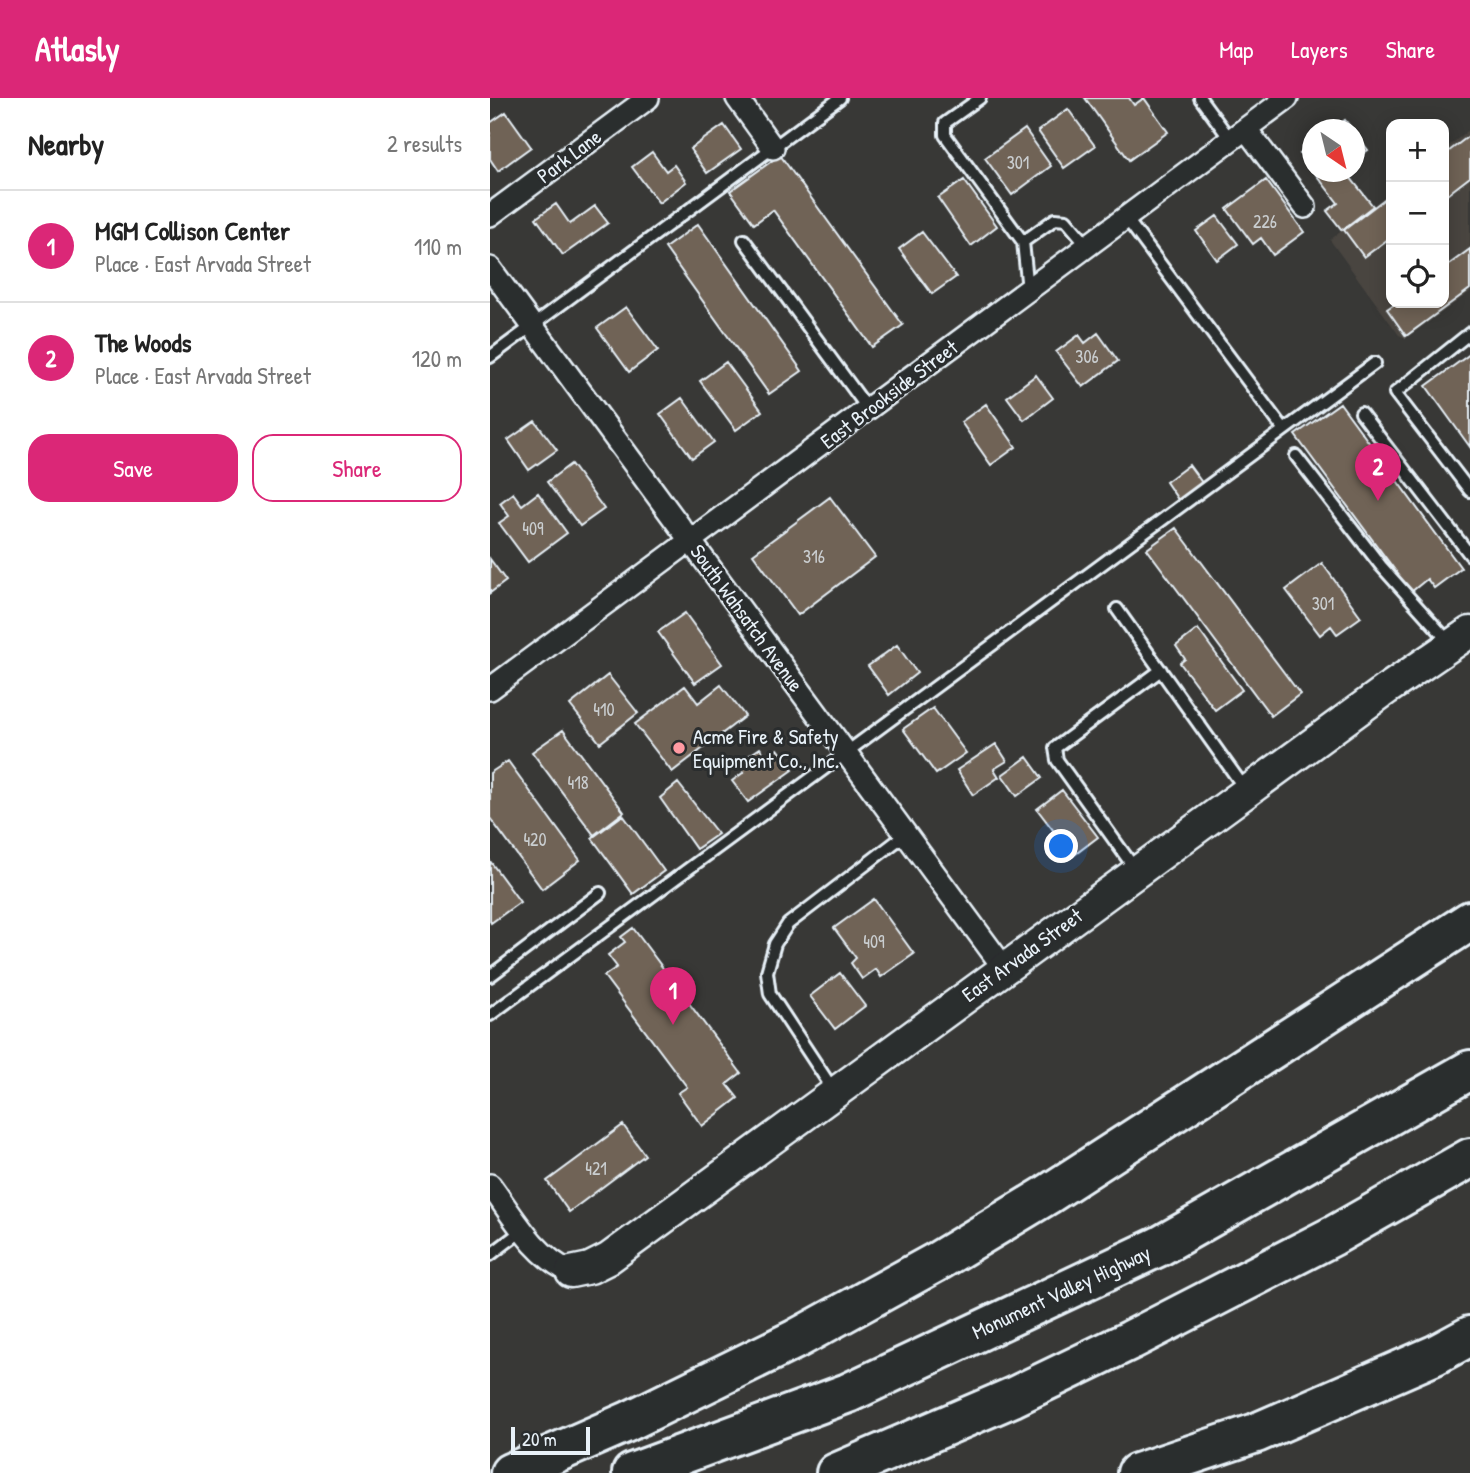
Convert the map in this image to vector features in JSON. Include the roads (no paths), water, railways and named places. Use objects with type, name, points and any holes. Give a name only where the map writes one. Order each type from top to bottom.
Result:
[{"type":"highway","points":[[510,1473],[627,1422],[796,1339],[938,1261],[1047,1195],[1466,924]]},
{"type":"highway","name":"Monument Valley Highway","points":[[632,1473],[848,1393],[1160,1246],[1470,1070]]},
{"type":"highway","points":[[836,1473],[1013,1397],[1131,1340],[1333,1236],[1470,1158]]},
{"type":"highway","points":[[1137,1473],[1256,1433],[1435,1355],[1470,1336]]},
{"type":"street","name":"Park Lane","points":[[490,215],[648,98]]},
{"type":"street","points":[[737,98],[773,148]]},
{"type":"street","name":"East Brookside Street","points":[[490,689],[1287,98]]},
{"type":"street","points":[[1238,134],[1305,207]]},
{"type":"street","name":"South Wahsatch Avenue","points":[[490,268],[1004,968]]},
{"type":"street","name":"East Arvada Street","points":[[572,1272],[590,1268],[608,1259],[1137,871],[1461,638]]},
{"type":"street","points":[[490,1185],[537,1248],[554,1264],[572,1272]]},
{"type":"lane","points":[[490,357],[840,98]]},
{"type":"lane","points":[[980,98],[945,123],[945,135],[1023,242],[1028,290]]},
{"type":"lane","points":[[1200,98],[1238,134]]},
{"type":"lane","points":[[1126,218],[1284,430]]},
{"type":"lane","points":[[1023,242],[1055,219],[1066,220],[1088,246]]},
{"type":"lane","points":[[744,240],[868,409]]},
{"type":"lane","points":[[1470,333],[1395,393],[1470,491]]},
{"type":"lane","points":[[490,1015],[1375,363]]},
{"type":"lane","points":[[1361,413],[1470,555]]},
{"type":"lane","points":[[1296,456],[1381,566],[1461,638]]},
{"type":"lane","points":[[1117,609],[1247,791]]},
{"type":"lane","points":[[1137,871],[1057,760],[1055,748],[1161,670]]},
{"type":"lane","points":[[834,1092],[770,994],[767,972],[775,944],[788,924],[906,834]]},
{"type":"lane","points":[[490,975],[600,893]]},
{"type":"lane","points":[[490,1255],[523,1230]]},
{"type":"place","name":"The Woods","points":[[1378,501]]},
{"type":"place","name":"Acme Fire & Safety Equipment Co., Inc.","points":[[679,748]]},
{"type":"place","name":"MGM Collison Center","points":[[673,1025]]}]
